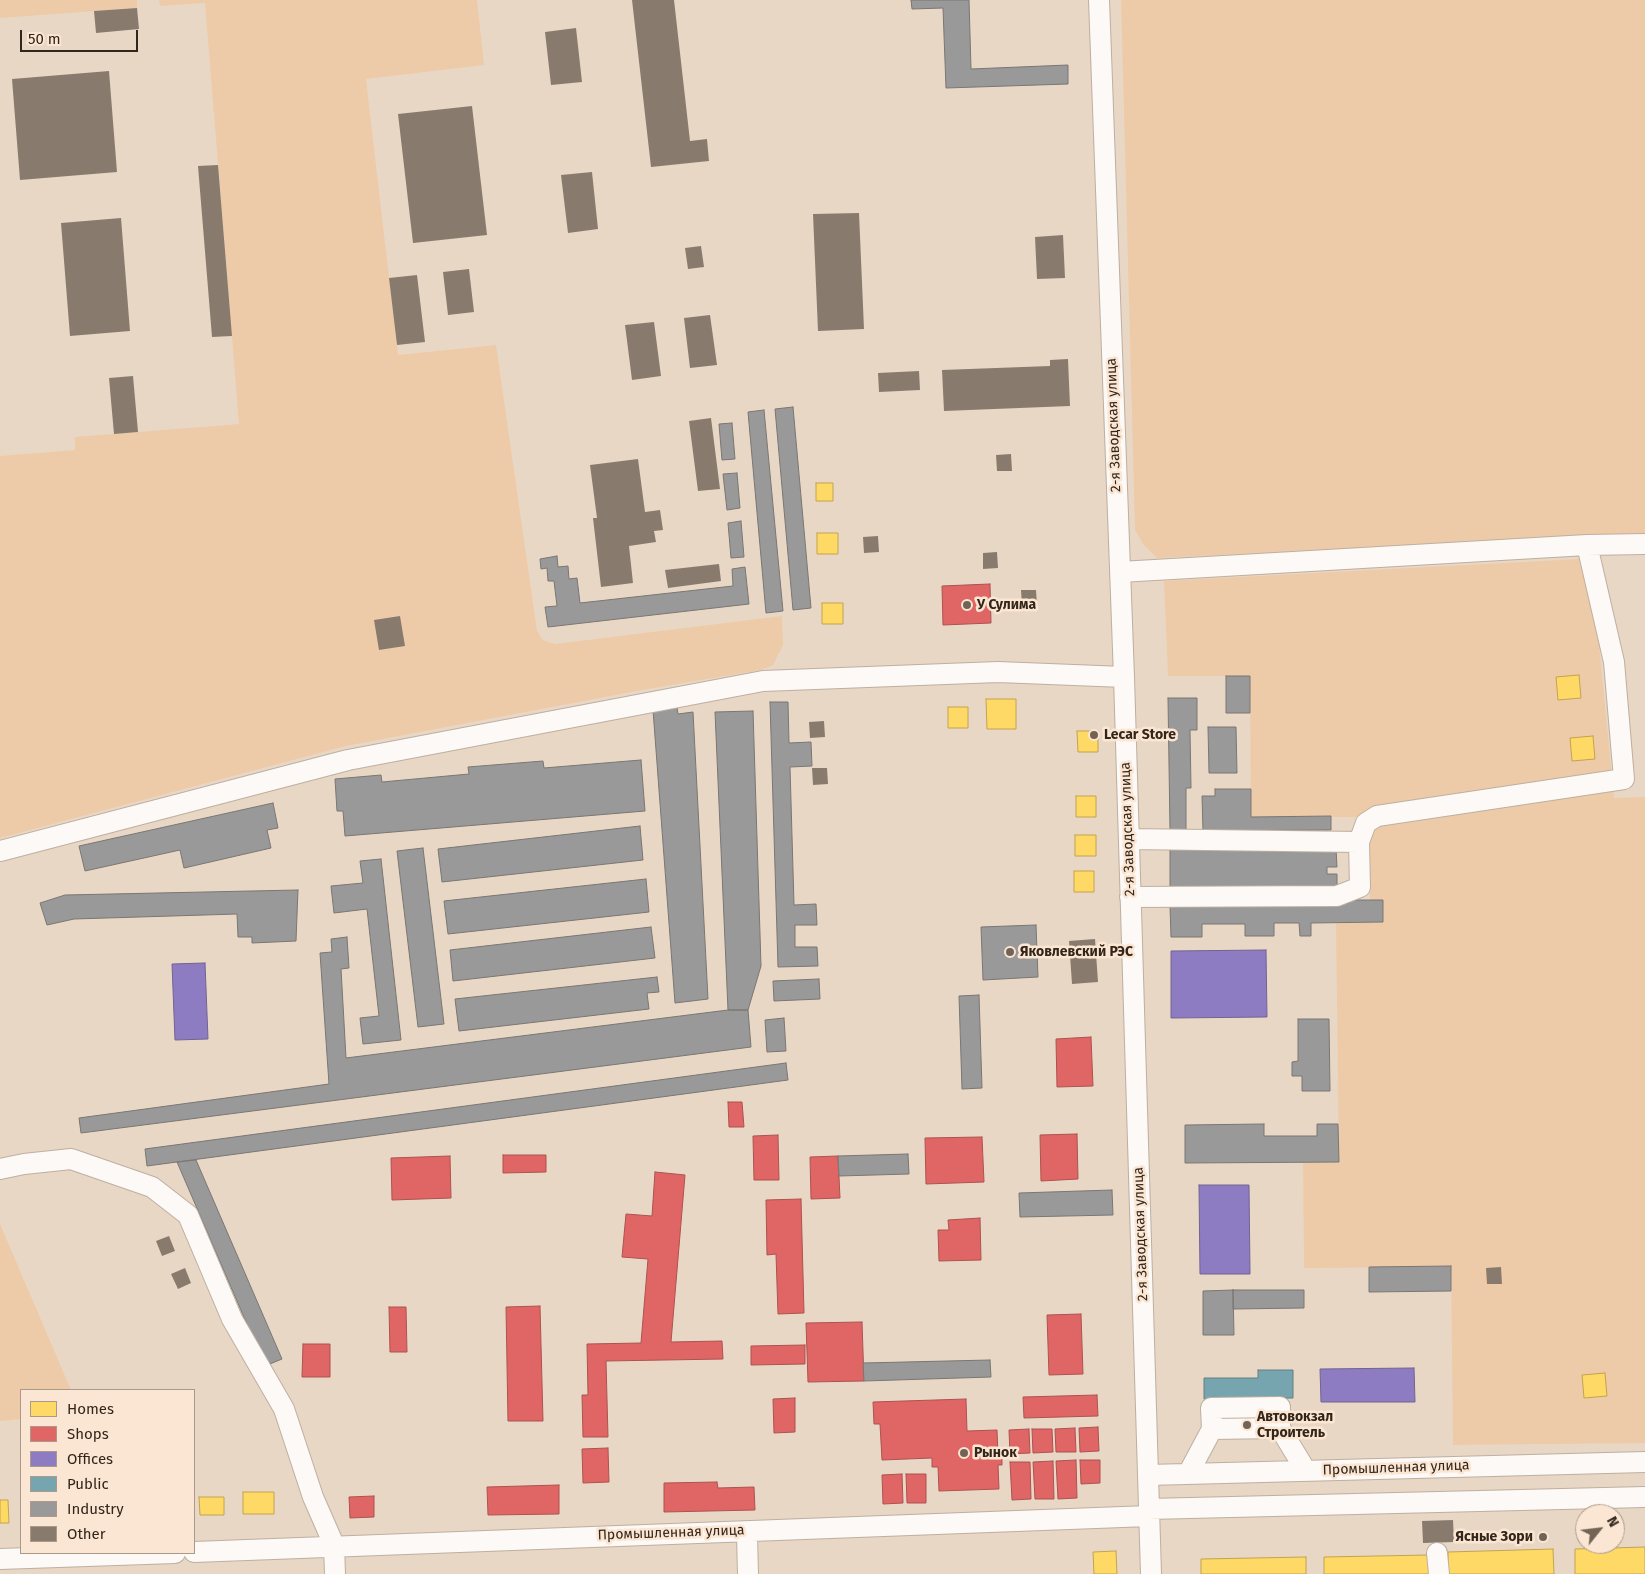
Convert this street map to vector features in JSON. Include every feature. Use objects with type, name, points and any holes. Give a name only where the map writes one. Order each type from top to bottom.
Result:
[{"type":"street","name":"2-я Заводская улица","points":[[1099,0],[1124,677],[1151,1574]]},
{"type":"street","points":[[1120,572],[1587,545],[1645,544]]},
{"type":"street","points":[[1130,897],[1337,896],[1360,887],[1359,842],[1366,823],[1377,816],[1624,779],[1614,662],[1587,545]]},
{"type":"street","points":[[0,851],[348,760],[763,681],[998,672],[1124,677]]},
{"type":"street","points":[[1129,840],[1359,842]]},
{"type":"street","points":[[0,1169],[24,1164],[71,1159],[152,1187],[188,1215],[232,1319],[284,1409],[313,1497],[334,1545],[335,1574]]},
{"type":"street","points":[[1188,1474],[1212,1429],[1211,1408],[1280,1407],[1280,1428],[1306,1471]]},
{"type":"street","name":"Промышленная улица","points":[[1148,1475],[1645,1462]]},
{"type":"street","name":"Промышленная улица","points":[[195,1552],[1149,1512],[1645,1497]]},
{"type":"street","points":[[747,1534],[748,1574]]},
{"type":"street","points":[[1437,1553],[1439,1574]]},
{"type":"street","points":[[0,1558],[94,1565],[168,1554]]},
{"type":"shaded area","points":[[0,0],[137,0],[137,8],[0,18]]},
{"type":"shaded area","points":[[159,0],[477,0],[484,65],[366,79],[398,355],[496,345],[537,631],[543,640],[555,644],[782,616],[783,645],[773,665],[761,670],[642,690],[346,746],[0,838],[0,456],[75,450],[75,437],[239,424],[205,3],[160,6]]},
{"type":"shaded area","points":[[1121,0],[1645,0],[1645,535],[1157,558],[1143,544],[1135,530]]},
{"type":"shaded area","points":[[1579,559],[1599,643],[1614,798],[1645,797],[1645,1443],[1453,1445],[1451,1267],[1304,1268],[1303,1162],[1339,1162],[1336,923],[1383,922],[1382,900],[1370,900],[1368,817],[1251,817],[1250,676],[1168,676],[1164,581]]},
{"type":"shaded area","points":[[0,1224],[71,1389],[20,1389],[20,1419],[0,1421]]},
{"type":"building: Homes","points":[[816,483],[833,483],[833,501],[816,501]]},
{"type":"building: Homes","points":[[817,533],[838,533],[838,554],[817,554]]},
{"type":"building: Homes","points":[[822,603],[843,603],[843,624],[822,624]]},
{"type":"building: Homes","points":[[1579,675],[1581,698],[1558,700],[1556,677]]},
{"type":"building: Homes","points":[[986,699],[1016,699],[1016,729],[987,729]]},
{"type":"building: Homes","points":[[948,707],[968,707],[968,728],[948,728]]},
{"type":"building: Homes","points":[[1077,731],[1098,731],[1098,752],[1078,752]]},
{"type":"building: Homes","points":[[1593,736],[1595,759],[1572,761],[1570,738]]},
{"type":"building: Homes","points":[[1076,796],[1096,796],[1096,817],[1076,817]]},
{"type":"building: Homes","points":[[1075,835],[1096,835],[1096,856],[1075,856]]},
{"type":"building: Homes","points":[[1074,871],[1094,871],[1094,892],[1074,892]]},
{"type":"building: Homes","points":[[1605,1373],[1607,1396],[1584,1398],[1582,1375]]},
{"type":"building: Homes","points":[[243,1492],[274,1492],[274,1514],[243,1514]]},
{"type":"building: Homes","points":[[199,1497],[224,1497],[224,1515],[200,1515]]},
{"type":"building: Homes","points":[[0,1500],[8,1500],[9,1523],[0,1523]]},
{"type":"building: Homes","points":[[1645,1547],[1645,1574],[1575,1574],[1575,1554],[1625,1554],[1625,1548]]},
{"type":"building: Homes","points":[[1553,1549],[1554,1574],[1448,1574],[1448,1552]]},
{"type":"building: Homes","points":[[1116,1551],[1117,1574],[1094,1574],[1093,1552]]},
{"type":"building: Homes","points":[[1429,1555],[1429,1574],[1324,1574],[1324,1557]]},
{"type":"building: Homes","points":[[1306,1557],[1306,1574],[1201,1574],[1201,1559]]},
{"type":"building: Shops","name":"У Сулима","points":[[990,584],[991,623],[943,625],[942,586]]},
{"type":"building: Shops","points":[[1091,1037],[1093,1086],[1057,1087],[1056,1039]]},
{"type":"building: Shops","points":[[728,1102],[742,1102],[744,1127],[729,1127]]},
{"type":"building: Shops","points":[[1077,1134],[1078,1179],[1041,1181],[1040,1135]]},
{"type":"building: Shops","points":[[778,1135],[779,1180],[754,1180],[753,1136]]},
{"type":"building: Shops","points":[[982,1137],[984,1182],[926,1184],[925,1138]]},
{"type":"building: Shops","points":[[503,1155],[546,1155],[546,1172],[503,1173]]},
{"type":"building: Shops","points":[[450,1156],[451,1198],[392,1200],[391,1158]]},
{"type":"building: Shops","points":[[838,1156],[840,1198],[811,1199],[810,1157]]},
{"type":"building: Shops","points":[[655,1172],[685,1175],[671,1342],[722,1341],[723,1359],[606,1361],[608,1437],[583,1437],[582,1395],[588,1395],[587,1344],[641,1343],[648,1259],[622,1257],[626,1214],[652,1216]]},
{"type":"building: Shops","points":[[801,1199],[804,1313],[778,1314],[776,1254],[767,1255],[766,1200]]},
{"type":"building: Shops","points":[[980,1218],[981,1260],[939,1261],[938,1230],[949,1230],[948,1220]]},
{"type":"building: Shops","points":[[540,1306],[543,1421],[508,1421],[506,1307]]},
{"type":"building: Shops","points":[[389,1307],[406,1307],[407,1352],[390,1352]]},
{"type":"building: Shops","points":[[1081,1314],[1083,1374],[1049,1375],[1047,1315]]},
{"type":"building: Shops","points":[[862,1322],[864,1381],[808,1382],[806,1323]]},
{"type":"building: Shops","points":[[303,1344],[330,1344],[330,1377],[302,1377]]},
{"type":"building: Shops","points":[[805,1345],[805,1364],[751,1365],[751,1346]]},
{"type":"building: Shops","points":[[1097,1395],[1098,1416],[1024,1418],[1023,1397]]},
{"type":"building: Shops","points":[[795,1398],[795,1432],[774,1433],[773,1399]]},
{"type":"building: Shops","points":[[966,1399],[967,1431],[997,1430],[998,1456],[1002,1456],[1002,1465],[998,1465],[999,1489],[939,1491],[938,1467],[932,1467],[932,1458],[882,1460],[880,1424],[874,1424],[873,1402]]},
{"type":"building: Shops","points":[[1098,1427],[1099,1451],[1080,1452],[1079,1428]]},
{"type":"building: Shops","points":[[1075,1428],[1076,1452],[1056,1452],[1055,1429]]},
{"type":"building: Shops","points":[[1029,1429],[1030,1453],[1010,1454],[1009,1430]]},
{"type":"building: Shops","points":[[1032,1429],[1052,1429],[1053,1452],[1033,1453]]},
{"type":"building: Shops","points":[[608,1448],[609,1482],[583,1483],[582,1449]]},
{"type":"building: Shops","points":[[1076,1460],[1077,1498],[1058,1499],[1056,1461]]},
{"type":"building: Shops","points":[[1080,1460],[1100,1460],[1100,1483],[1081,1484]]},
{"type":"building: Shops","points":[[1053,1461],[1054,1499],[1035,1499],[1033,1462]]},
{"type":"building: Shops","points":[[1010,1462],[1030,1462],[1031,1499],[1012,1500]]},
{"type":"building: Shops","points":[[902,1474],[903,1503],[883,1504],[882,1475]]},
{"type":"building: Shops","points":[[906,1474],[926,1474],[926,1503],[907,1503]]},
{"type":"building: Shops","points":[[717,1482],[718,1488],[754,1487],[755,1510],[664,1512],[664,1483]]},
{"type":"building: Shops","points":[[559,1485],[559,1514],[488,1515],[487,1487]]},
{"type":"building: Shops","points":[[374,1496],[374,1517],[350,1518],[349,1497]]},
{"type":"building: Offices","points":[[1266,950],[1267,1017],[1171,1018],[1171,951]]},
{"type":"building: Offices","points":[[205,963],[208,1039],[175,1040],[172,964]]},
{"type":"building: Offices","points":[[1199,1185],[1249,1185],[1250,1274],[1200,1274]]},
{"type":"building: Offices","points":[[1414,1368],[1415,1402],[1321,1402],[1320,1369]]},
{"type":"building: Public","points":[[1258,1370],[1293,1370],[1293,1398],[1204,1399],[1204,1378],[1258,1378]]},
{"type":"building: Industry","points":[[911,0],[969,0],[971,69],[1068,65],[1068,84],[946,88],[943,8],[912,9]]},
{"type":"building: Industry","points":[[793,407],[811,608],[793,610],[775,409]]},
{"type":"building: Industry","points":[[764,410],[783,611],[766,613],[748,412]]},
{"type":"building: Industry","points":[[732,423],[735,459],[722,460],[719,424]]},
{"type":"building: Industry","points":[[737,473],[740,508],[727,510],[723,474]]},
{"type":"building: Industry","points":[[741,521],[744,557],[731,558],[728,523]]},
{"type":"building: Industry","points":[[557,556],[558,567],[568,566],[569,579],[577,578],[580,603],[733,586],[732,569],[745,567],[749,604],[548,627],[545,607],[557,606],[554,581],[548,581],[547,568],[541,569],[540,559]]},
{"type":"building: Industry","points":[[1226,676],[1250,676],[1250,713],[1226,713]]},
{"type":"building: Industry","points":[[1168,698],[1197,698],[1197,730],[1190,730],[1191,788],[1186,788],[1186,830],[1170,830]]},
{"type":"building: Industry","points":[[770,702],[788,702],[789,743],[811,742],[812,766],[790,767],[794,905],[816,904],[817,925],[795,925],[795,947],[817,947],[818,966],[778,967]]},
{"type":"building: Industry","points":[[677,707],[678,714],[693,712],[708,999],[675,1003],[653,710]]},
{"type":"building: Industry","points":[[753,711],[761,966],[748,1010],[728,1010],[715,712]]},
{"type":"building: Industry","points":[[1208,727],[1236,727],[1237,773],[1209,773]]},
{"type":"building: Industry","points":[[641,760],[645,811],[345,836],[343,811],[337,811],[335,779],[381,775],[382,782],[469,774],[468,767],[543,761],[544,768]]},
{"type":"building: Industry","points":[[1215,789],[1251,789],[1251,817],[1331,816],[1331,830],[1203,831],[1202,796],[1215,796]]},
{"type":"building: Industry","points":[[273,803],[278,828],[267,830],[271,848],[184,868],[180,850],[85,871],[79,846]]},
{"type":"building: Industry","points":[[640,826],[643,860],[442,882],[438,849]]},
{"type":"building: Industry","points":[[423,848],[444,1024],[418,1027],[397,851]]},
{"type":"building: Industry","points":[[1336,848],[1337,867],[1327,867],[1327,874],[1337,874],[1337,886],[1170,888],[1170,849]]},
{"type":"building: Industry","points":[[381,859],[401,1040],[363,1044],[360,1018],[379,1016],[367,909],[334,913],[331,886],[363,883],[360,861]]},
{"type":"building: Industry","points":[[646,879],[649,912],[448,934],[444,901]]},
{"type":"building: Industry","points":[[298,890],[296,941],[252,943],[252,937],[238,937],[237,914],[74,919],[47,925],[40,903],[65,895]]},
{"type":"building: Industry","points":[[1349,900],[1383,900],[1383,922],[1311,923],[1311,936],[1300,936],[1299,923],[1274,923],[1274,936],[1245,936],[1245,924],[1202,924],[1202,937],[1171,937],[1170,906],[1349,903]]},
{"type":"building: Industry","name":"Яковлевский РЭС","points":[[1036,925],[1038,977],[983,980],[981,927]]},
{"type":"building: Industry","points":[[651,927],[655,958],[453,981],[450,950]]},
{"type":"building: Industry","points":[[347,937],[349,968],[341,969],[346,1058],[728,1010],[748,1010],[751,1047],[81,1133],[79,1118],[329,1084],[320,953],[332,952],[331,939]]},
{"type":"building: Industry","points":[[657,977],[659,992],[647,993],[649,1009],[459,1031],[455,999]]},
{"type":"building: Industry","points":[[819,979],[820,999],[774,1001],[773,981]]},
{"type":"building: Industry","points":[[979,995],[982,1088],[962,1089],[959,996]]},
{"type":"building: Industry","points":[[784,1018],[786,1051],[767,1052],[765,1020]]},
{"type":"building: Industry","points":[[1298,1019],[1329,1019],[1330,1091],[1302,1091],[1302,1076],[1292,1076],[1292,1062],[1298,1061]]},
{"type":"building: Industry","points":[[786,1063],[788,1080],[147,1166],[145,1149]]},
{"type":"building: Industry","points":[[1264,1124],[1264,1136],[1317,1136],[1317,1124],[1338,1124],[1339,1162],[1185,1163],[1185,1125]]},
{"type":"building: Industry","points":[[908,1154],[909,1174],[839,1176],[838,1156]]},
{"type":"building: Industry","points":[[196,1160],[282,1359],[265,1366],[177,1162]]},
{"type":"building: Industry","points":[[1112,1190],[1113,1215],[1020,1217],[1019,1193]]},
{"type":"building: Industry","points":[[1451,1266],[1451,1291],[1369,1292],[1369,1267]]},
{"type":"building: Industry","points":[[1233,1290],[1234,1335],[1203,1335],[1203,1291]]},
{"type":"building: Industry","points":[[1233,1290],[1304,1290],[1304,1308],[1233,1309]]},
{"type":"building: Industry","points":[[990,1360],[991,1377],[864,1381],[863,1363]]},
{"type":"building: Other","points":[[632,0],[674,0],[690,141],[707,139],[709,161],[651,167]]},
{"type":"building: Other","points":[[137,8],[139,29],[96,33],[94,11]]},
{"type":"building: Other","points":[[576,28],[582,82],[551,85],[545,32]]},
{"type":"building: Other","points":[[109,71],[117,172],[20,180],[12,79]]},
{"type":"building: Other","points":[[472,106],[487,235],[413,243],[398,114]]},
{"type":"building: Other","points":[[218,165],[232,336],[212,337],[198,166]]},
{"type":"building: Other","points":[[592,172],[598,229],[568,233],[561,175]]},
{"type":"building: Other","points":[[859,213],[864,329],[818,331],[813,214]]},
{"type":"building: Other","points":[[121,218],[130,331],[70,336],[61,223]]},
{"type":"building: Other","points":[[1063,235],[1065,278],[1037,279],[1035,237]]},
{"type":"building: Other","points":[[701,246],[704,267],[688,269],[685,248]]},
{"type":"building: Other","points":[[469,269],[474,312],[448,315],[443,272]]},
{"type":"building: Other","points":[[417,275],[425,342],[397,345],[389,278]]},
{"type":"building: Other","points":[[710,315],[717,365],[690,368],[684,318]]},
{"type":"building: Other","points":[[654,322],[661,376],[632,380],[625,325]]},
{"type":"building: Other","points":[[1068,359],[1070,406],[944,411],[942,370],[1050,366],[1050,360]]},
{"type":"building: Other","points":[[919,371],[920,390],[879,392],[878,373]]},
{"type":"building: Other","points":[[133,376],[138,432],[114,434],[109,378]]},
{"type":"building: Other","points":[[711,418],[720,489],[698,491],[689,421]]},
{"type":"building: Other","points":[[1011,454],[1012,471],[997,471],[996,455]]},
{"type":"building: Other","points":[[638,459],[645,512],[660,510],[663,530],[654,531],[656,542],[629,546],[633,583],[601,587],[593,518],[597,518],[590,465]]},
{"type":"building: Other","points":[[878,536],[879,552],[864,553],[863,537]]},
{"type":"building: Other","points":[[997,552],[998,568],[983,569],[983,553]]},
{"type":"building: Other","points":[[719,564],[721,581],[668,588],[665,570]]},
{"type":"building: Other","points":[[1021,590],[1036,590],[1037,606],[1022,606]]},
{"type":"building: Other","points":[[400,616],[405,646],[379,650],[374,620]]},
{"type":"building: Other","points":[[824,721],[825,737],[810,738],[809,722]]},
{"type":"building: Other","points":[[812,768],[827,768],[828,784],[813,785]]},
{"type":"building: Other","points":[[1095,939],[1098,982],[1072,984],[1069,941]]},
{"type":"building: Other","points":[[169,1236],[175,1251],[162,1256],[156,1241]]},
{"type":"building: Other","points":[[1501,1267],[1502,1284],[1487,1284],[1486,1268]]},
{"type":"building: Other","points":[[185,1268],[191,1283],[178,1289],[171,1274]]},
{"type":"building: Other","points":[[1453,1520],[1454,1542],[1423,1543],[1422,1521]]},
{"type":"place","name":"У Сулима","points":[[967,605]]},
{"type":"place","name":"Lecar Store","points":[[1094,735]]},
{"type":"place","name":"Яковлевский РЭС","points":[[1010,952]]},
{"type":"place","name":"Автовокзал Строитель","points":[[1247,1425]]},
{"type":"place","name":"Рынок","points":[[964,1453]]},
{"type":"place","name":"Ясные Зори","points":[[1543,1537]]}]
